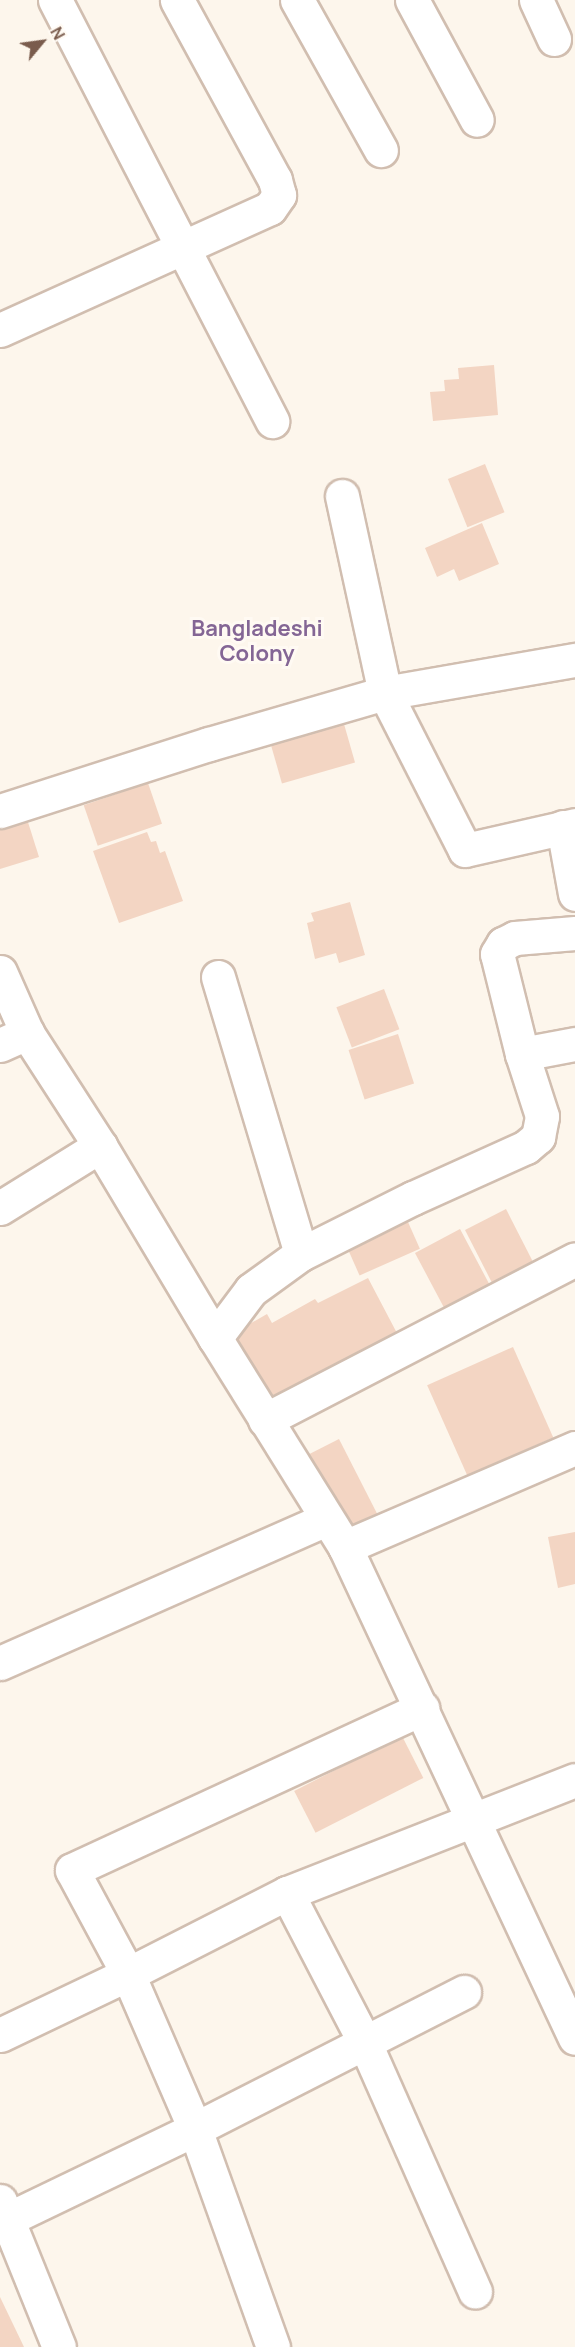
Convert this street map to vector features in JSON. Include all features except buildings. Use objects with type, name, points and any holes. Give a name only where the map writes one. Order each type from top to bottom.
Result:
[{"type":"street","points":[[55,0],[272,421]]},
{"type":"street","points":[[0,330],[270,208],[279,195],[275,180],[177,0]]},
{"type":"street","points":[[297,0],[381,150]]},
{"type":"street","points":[[412,0],[477,120]]},
{"type":"street","points":[[536,0],[554,39]]},
{"type":"street","points":[[342,496],[385,693],[465,850],[569,826],[575,894]]},
{"type":"street","points":[[0,811],[209,744],[385,693],[575,660]]},
{"type":"street","points":[[214,1338],[251,1290],[301,1254],[413,1198],[526,1147],[538,1137],[542,1116],[522,1054],[497,954],[503,944],[514,938],[575,933]]},
{"type":"street","points":[[0,972],[14,1039],[100,1146],[214,1338],[345,1547],[575,2038]]},
{"type":"street","points":[[218,977],[301,1254]]},
{"type":"street","points":[[522,1054],[575,1044]]},
{"type":"street","points":[[0,1208],[100,1146]]},
{"type":"street","points":[[265,1420],[575,1259]]},
{"type":"street","points":[[345,1547],[575,1448]]},
{"type":"street","points":[[0,1663],[327,1518]]},
{"type":"street","points":[[273,2347],[195,2129],[128,1974],[72,1870],[422,1708]]},
{"type":"street","points":[[0,2035],[128,1974],[287,1893],[575,1780]]},
{"type":"street","points":[[287,1893],[364,2041],[474,2291]]},
{"type":"street","points":[[59,2347],[4,2210],[195,2129],[464,1992]]},
{"type":"district","name":"Bangladeshi Colony","points":[[257,640]]}]
